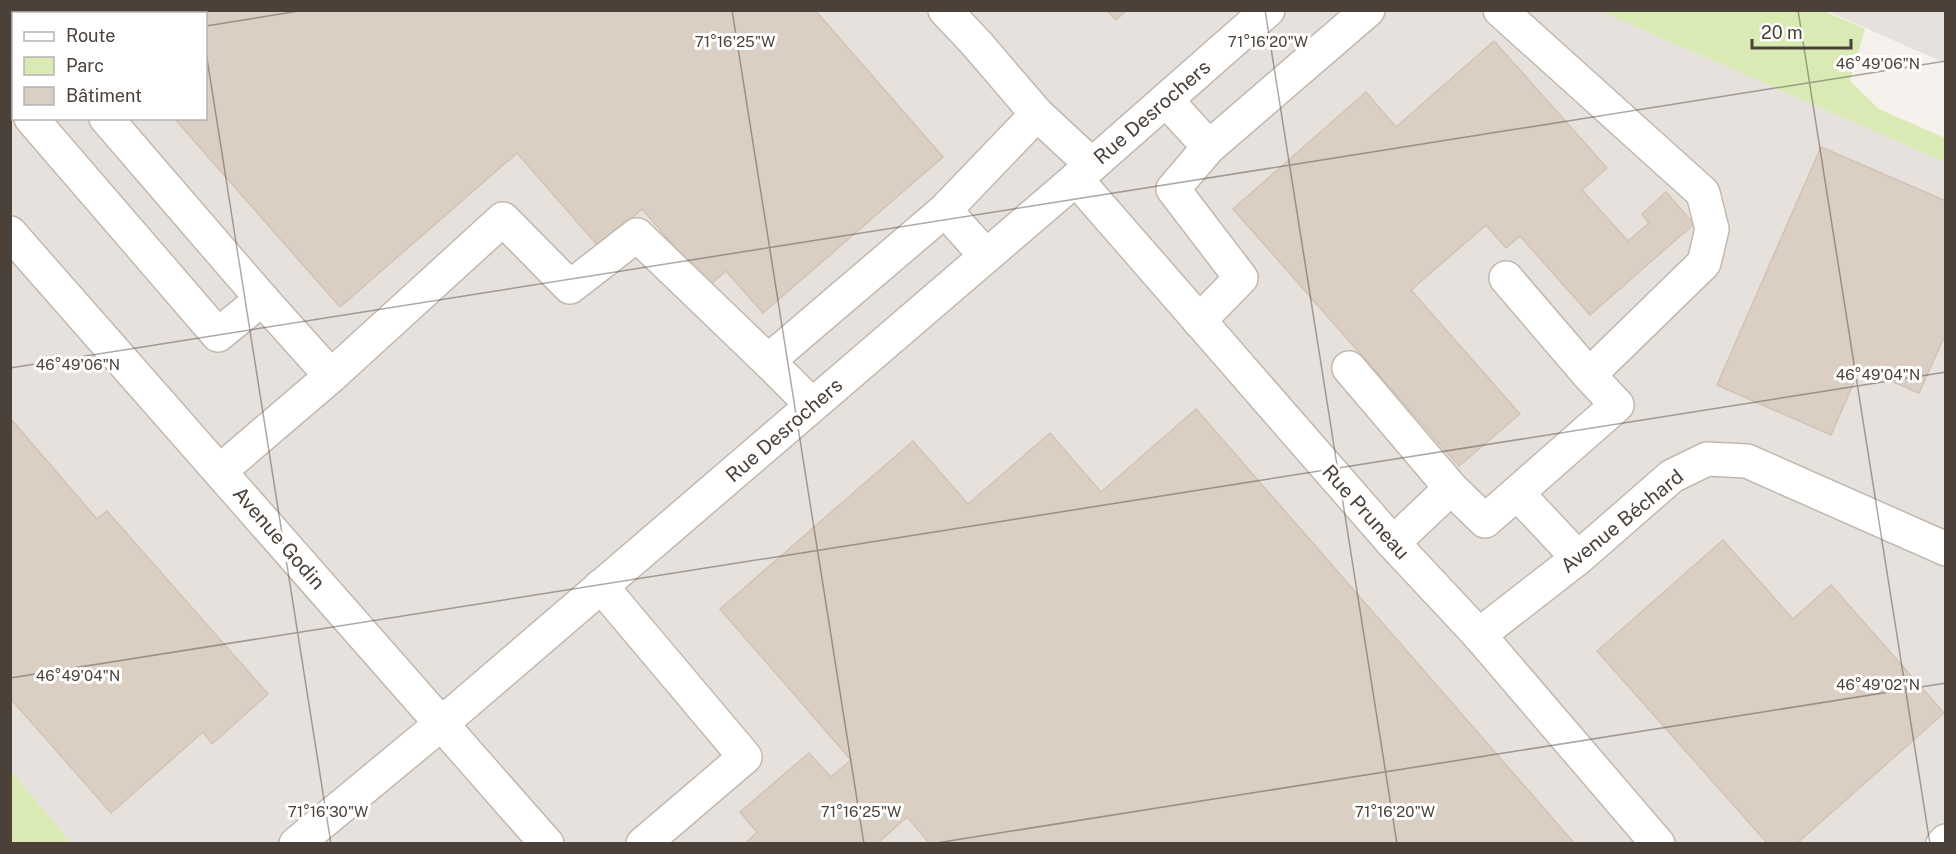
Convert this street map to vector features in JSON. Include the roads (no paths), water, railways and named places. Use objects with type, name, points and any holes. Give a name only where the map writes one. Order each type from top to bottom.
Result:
[{"type":"street","name":"Rue Pruneau","points":[[945,10],[1037,114],[1199,321],[1393,543],[1479,635],[1658,843]]},
{"type":"street","name":"Rue Desrochers","points":[[296,843],[441,724],[1084,172],[1268,10]]},
{"type":"street","points":[[1199,321],[1241,278],[1173,189],[1209,147],[1368,10]]},
{"type":"street","points":[[1500,10],[1703,193],[1712,229],[1704,263],[1589,375]]},
{"type":"street","points":[[1166,100],[1209,147]]},
{"type":"street","points":[[768,361],[945,210],[1037,114]]},
{"type":"street","points":[[33,120],[218,335],[262,299]]},
{"type":"street","points":[[108,120],[331,376]]},
{"type":"street","points":[[945,210],[986,256]]},
{"type":"street","points":[[220,471],[331,376],[503,219],[570,287],[638,235],[812,405]]},
{"type":"street","name":"Avenue Godin","points":[[10,233],[546,843]]},
{"type":"street","points":[[1349,368],[1451,488],[1485,521],[1617,405],[1506,278]]},
{"type":"street","name":"Avenue Béchard","points":[[1479,635],[1578,558],[1672,476],[1707,459],[1748,461],[1946,549]]},
{"type":"street","points":[[1393,543],[1451,488]]},
{"type":"street","points":[[1518,493],[1578,558]]},
{"type":"street","points":[[601,586],[745,757],[660,838]]}]
